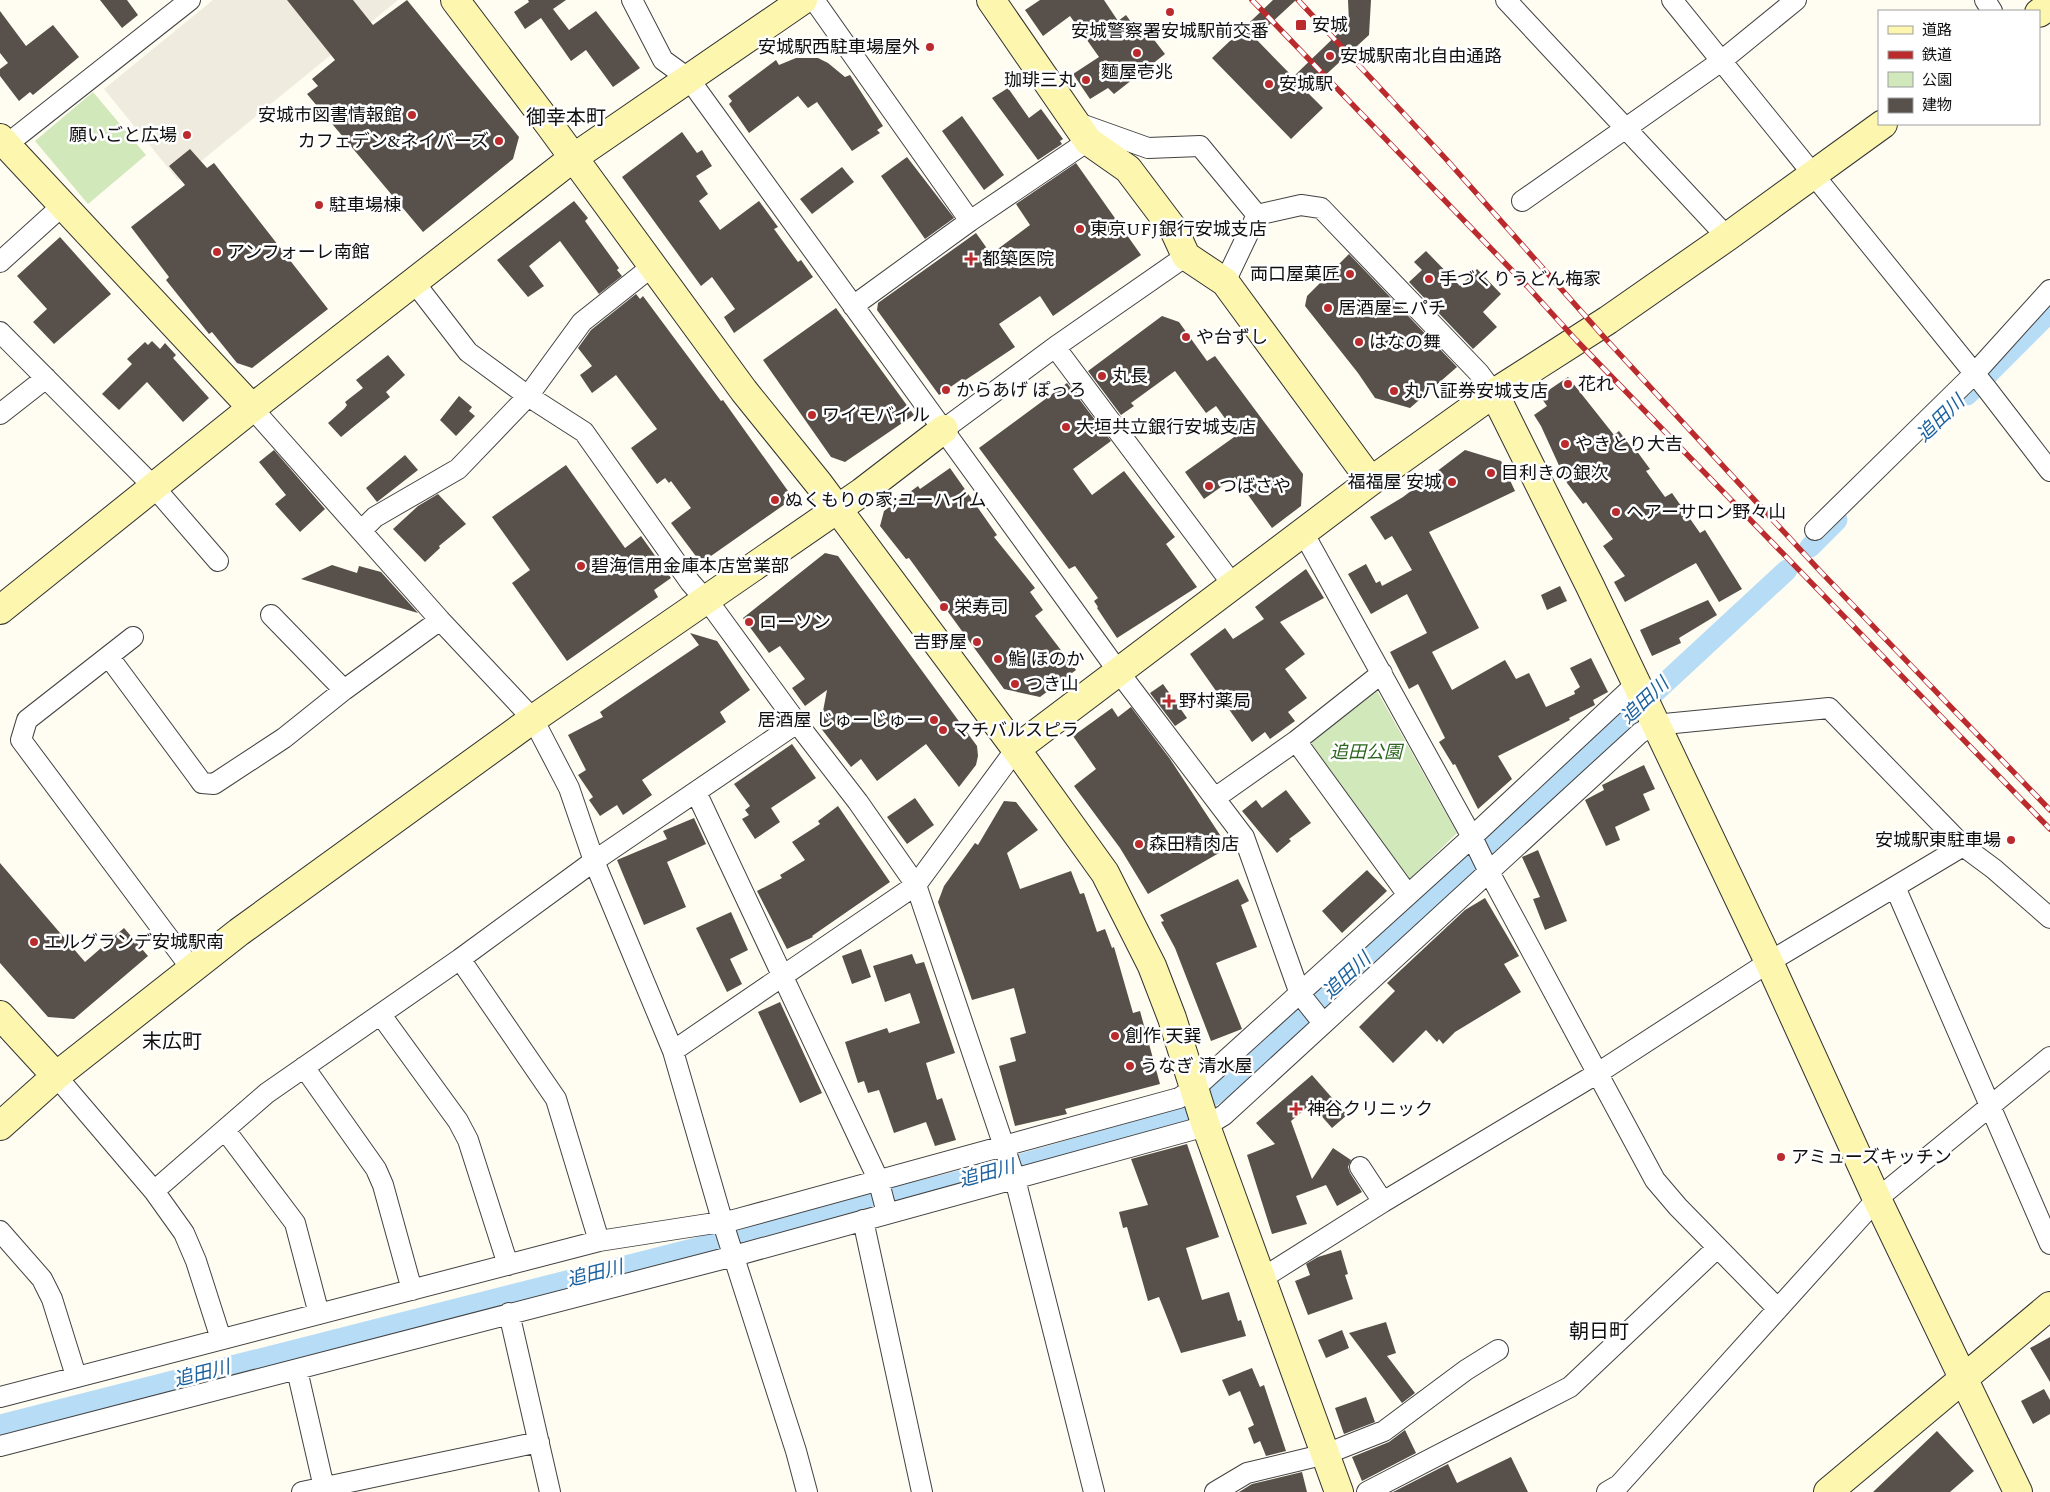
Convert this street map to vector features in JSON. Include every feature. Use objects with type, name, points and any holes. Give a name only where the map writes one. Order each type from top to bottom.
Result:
[{"type":"street","points":[[190,0],[3,141],[252,408],[440,620],[533,720],[569,788],[594,861],[673,1051],[722,1220],[796,1451],[807,1492]]},
{"type":"street","points":[[455,0],[654,265],[744,391],[837,510],[1016,749],[1105,873],[1152,966],[1172,1018],[1206,1126],[1339,1492]]},
{"type":"street","points":[[632,0],[663,60],[689,79],[1118,671],[1244,837],[1300,994],[1323,1023]]},
{"type":"street","points":[[0,610],[252,408],[573,158],[803,0]]},
{"type":"street","points":[[814,0],[970,221]]},
{"type":"street","points":[[991,0],[1083,132],[1128,169],[1174,230],[1186,256],[1225,282],[1371,481]]},
{"type":"street","points":[[1506,0],[1727,238]]},
{"type":"street","points":[[1672,0],[1720,62],[1979,380],[2050,471]]},
{"type":"street","points":[[1522,201],[1720,62],[1796,0]]},
{"type":"street","points":[[673,1051],[916,885],[1016,749],[1233,585],[1304,534],[1371,481],[1494,393],[1608,320],[1727,238],[1882,125]]},
{"type":"street","points":[[853,306],[970,221],[1083,132]]},
{"type":"street","points":[[1083,132],[1148,148],[1200,146],[1257,215]]},
{"type":"street","points":[[1257,215],[1301,205],[1320,208],[1479,373],[1494,393],[1769,962],[1877,1199],[1965,1378],[2018,1492]]},
{"type":"street","points":[[0,262],[62,206]]},
{"type":"street","points":[[1225,282],[1257,215]]},
{"type":"street","points":[[0,1126],[56,1076],[190,968],[533,720],[837,510],[1055,347],[1186,256]]},
{"type":"street","points":[[361,530],[375,517],[458,469],[528,396],[582,322],[654,265]]},
{"type":"street","points":[[414,282],[468,352],[528,396],[584,432],[690,582],[706,600],[858,802],[916,885],[1002,1146],[1015,1179],[1094,1492]]},
{"type":"street","points":[[1815,530],[1979,380],[2050,290]]},
{"type":"street","points":[[0,332],[154,487],[218,561]]},
{"type":"street","points":[[1055,347],[1233,585]]},
{"type":"street","points":[[0,414],[46,378]]},
{"type":"street","points":[[1304,534],[1472,837],[1655,1180],[1717,1248],[1778,1309]]},
{"type":"street","points":[[272,615],[344,690]]},
{"type":"street","points":[[109,657],[202,783],[214,784],[284,738],[344,690],[440,620]]},
{"type":"street","points":[[133,637],[27,720],[21,740],[190,968]]},
{"type":"street","points":[[1215,798],[1296,740],[1382,673]]},
{"type":"street","points":[[0,1397],[599,1241],[722,1220],[734,1220],[1179,1098],[1195,1088],[1300,994],[1636,684]]},
{"type":"street","points":[[0,1446],[734,1256],[1206,1126],[1224,1115],[1640,733],[1654,726],[1829,708],[1963,846],[1994,869],[2050,918]]},
{"type":"street","points":[[154,1191],[267,1093],[460,959],[594,861],[797,723]]},
{"type":"street","points":[[1296,740],[1408,895]]},
{"type":"street","points":[[696,792],[878,1179],[887,1213]]},
{"type":"street","points":[[1261,1279],[1383,1202],[1598,1073],[1769,962],[1963,846]]},
{"type":"street","points":[[1895,887],[2050,1244]]},
{"type":"street","points":[[460,959],[556,1098],[599,1241]]},
{"type":"street","points":[[0,1015],[56,1076],[154,1191],[188,1242],[196,1261],[220,1339]]},
{"type":"street","points":[[381,1015],[461,1127],[468,1140],[508,1265]]},
{"type":"street","points":[[1617,1490],[1877,1199],[2050,1057]]},
{"type":"street","points":[[304,1067],[376,1169],[383,1185],[412,1290]]},
{"type":"street","points":[[225,1130],[295,1223],[319,1314]]},
{"type":"street","points":[[1360,1167],[1383,1202]]},
{"type":"street","points":[[863,1220],[922,1492]]},
{"type":"street","points":[[0,1231],[42,1279],[52,1299],[76,1376]]},
{"type":"street","points":[[1367,1492],[1570,1387],[1717,1248]]},
{"type":"street","points":[[1828,1492],[2050,1306]]},
{"type":"street","points":[[509,1313],[550,1492]]},
{"type":"street","points":[[1215,1492],[1247,1473],[1326,1454],[1384,1431],[1466,1370],[1498,1350]]},
{"type":"street","points":[[297,1370],[324,1490]]},
{"type":"street","points":[[302,1492],[324,1490],[539,1442]]},
{"type":"green space","points":[[93,92],[146,155],[88,204],[35,141]]},
{"type":"green space","name":"追田公園","points":[[1377,691],[1457,833],[1409,880],[1309,740]]},
{"type":"shaded area","name":"願いごと広場","points":[[213,0],[398,0],[178,180],[104,89]]},
{"type":"building","points":[[100,0],[127,0],[138,15],[122,28]]},
{"type":"building","points":[[287,0],[353,0],[373,25],[407,0],[519,137],[513,159],[423,232],[307,94],[318,86],[312,79],[335,60]]},
{"type":"building","points":[[528,0],[566,0],[553,9],[569,30],[596,11],[640,68],[613,87],[586,50],[571,61],[541,18],[525,29],[514,12],[529,2]]},
{"type":"building","points":[[1040,0],[1104,0],[1118,21],[1126,15],[1139,33],[1145,28],[1165,54],[1114,94],[1108,88],[1090,99],[1073,74],[1099,57],[1070,16],[1043,36],[1025,10]]},
{"type":"building","name":"安城駅","points":[[1273,0],[1296,0],[1255,38],[1293,77],[1349,23],[1348,0],[1371,0],[1369,35],[1307,92],[1323,108],[1291,139],[1212,58]]},
{"type":"building","points":[[0,11],[26,46],[53,25],[79,57],[33,95],[30,92],[19,101],[0,76],[0,69],[8,63],[0,53]]},
{"type":"building","points":[[796,58],[818,58],[828,63],[845,77],[850,75],[883,126],[877,130],[880,133],[852,151],[817,102],[808,108],[798,96],[749,133],[729,104],[732,101],[728,96],[776,60],[779,65]]},
{"type":"building","points":[[1008,88],[1029,118],[1041,109],[1063,139],[1060,141],[1062,144],[1038,160],[992,98]]},
{"type":"building","points":[[962,116],[1004,175],[984,190],[942,131]]},
{"type":"building","points":[[682,132],[697,153],[702,150],[712,166],[696,176],[708,194],[699,201],[720,230],[759,201],[778,227],[774,229],[798,262],[801,260],[813,277],[734,333],[724,317],[735,309],[712,277],[701,286],[622,177]]},
{"type":"building","name":"アンフォーレ南館","points":[[190,149],[207,168],[214,163],[328,309],[252,368],[237,363],[212,332],[209,334],[166,280],[169,277],[131,227],[185,185],[169,166]]},
{"type":"building","points":[[907,157],[954,218],[925,239],[881,176]]},
{"type":"building","points":[[1076,163],[1141,255],[1053,316],[1040,296],[999,324],[1015,347],[964,381],[962,379],[939,395],[877,310],[878,303],[976,233],[991,254],[1030,225],[1016,204]]},
{"type":"building","points":[[842,167],[854,182],[812,214],[800,199]]},
{"type":"building","points":[[574,201],[588,218],[585,221],[619,268],[617,270],[622,276],[599,294],[560,241],[529,266],[544,286],[528,297],[497,260]]},
{"type":"building","points":[[60,237],[111,294],[54,344],[33,322],[47,309],[17,276]]},
{"type":"building","points":[[1426,251],[1460,286],[1477,269],[1501,294],[1483,312],[1497,327],[1473,349],[1409,282],[1422,270],[1414,262]]},
{"type":"building","points":[[1349,254],[1457,367],[1410,408],[1375,398],[1358,373],[1305,306],[1307,296]]},
{"type":"building","points":[[636,294],[640,299],[643,296],[721,401],[723,400],[788,491],[783,495],[788,502],[701,563],[671,523],[691,508],[671,481],[669,483],[665,478],[657,484],[631,448],[657,429],[616,375],[592,393],[580,375],[592,366],[578,348],[591,330]]},
{"type":"building","points":[[836,308],[914,415],[845,462],[831,457],[763,360]]},
{"type":"building","points":[[1162,316],[1179,322],[1207,361],[1215,356],[1303,474],[1301,506],[1272,528],[1235,477],[1204,499],[1185,472],[1237,435],[1216,406],[1206,413],[1175,371],[1131,403],[1134,406],[1121,415],[1088,371]]},
{"type":"building","points":[[152,341],[160,349],[165,343],[176,355],[173,358],[209,398],[183,422],[147,382],[119,410],[102,394],[132,364],[127,359],[145,342],[148,345]]},
{"type":"building","points":[[388,355],[405,375],[386,392],[390,397],[341,437],[328,423],[344,409],[347,405],[345,402],[363,388],[356,380]]},
{"type":"building","points":[[1568,377],[1614,435],[1619,431],[1634,451],[1636,450],[1650,469],[1646,471],[1665,497],[1672,493],[1700,533],[1705,530],[1742,589],[1719,602],[1696,563],[1625,602],[1614,582],[1625,576],[1603,546],[1613,539],[1586,502],[1583,504],[1567,483],[1534,415],[1547,406],[1540,396]]},
{"type":"building","points":[[1067,383],[1111,441],[1073,469],[1092,495],[1124,471],[1175,537],[1166,544],[1197,587],[1117,638],[1097,608],[1094,601],[1098,598],[1075,566],[1069,569],[979,448]]},
{"type":"building","points":[[459,396],[472,407],[469,411],[475,416],[456,436],[440,420]]},
{"type":"building","points":[[274,450],[325,509],[300,532],[275,504],[286,495],[259,462]]},
{"type":"building","points":[[1465,450],[1501,461],[1515,491],[1429,532],[1479,628],[1432,652],[1452,690],[1505,660],[1516,679],[1529,673],[1546,707],[1575,694],[1574,691],[1580,687],[1570,668],[1591,658],[1608,692],[1593,700],[1595,705],[1569,718],[1570,720],[1498,756],[1512,779],[1478,809],[1455,764],[1453,765],[1439,742],[1445,738],[1418,684],[1409,689],[1390,652],[1427,633],[1407,594],[1371,614],[1348,574],[1366,564],[1376,583],[1380,581],[1382,586],[1412,570],[1392,536],[1385,540],[1370,517],[1403,497]]},
{"type":"building","points":[[405,455],[418,470],[377,502],[366,488]]},
{"type":"building","points":[[566,465],[625,548],[641,536],[671,578],[654,590],[658,597],[567,661],[512,583],[530,570],[492,517]]},
{"type":"building","points":[[950,468],[997,535],[994,537],[1035,588],[1030,592],[1043,610],[1035,616],[1076,670],[1040,697],[1004,689],[909,558],[906,559],[880,526],[884,511],[918,486],[920,489]]},
{"type":"building","points":[[438,494],[466,524],[439,546],[440,548],[425,562],[393,529],[418,506]]},
{"type":"building","points":[[825,553],[838,556],[977,746],[978,756],[976,765],[959,787],[926,744],[877,781],[861,759],[851,767],[820,727],[827,690],[805,706],[792,688],[805,679],[780,646],[769,653],[743,618]]},
{"type":"building","points":[[332,565],[357,573],[359,566],[381,572],[418,613],[301,579]]},
{"type":"building","points":[[1306,569],[1324,598],[1280,622],[1305,654],[1285,669],[1307,698],[1288,712],[1295,721],[1270,739],[1265,732],[1252,742],[1190,654],[1225,628],[1233,639],[1264,619],[1255,607]]},
{"type":"building","points":[[1560,586],[1567,601],[1547,610],[1541,595]]},
{"type":"building","points":[[1708,600],[1717,615],[1679,638],[1681,643],[1652,656],[1640,630]]},
{"type":"building","points":[[690,633],[717,641],[750,690],[720,712],[726,722],[642,780],[652,795],[623,815],[617,805],[600,816],[589,800],[593,797],[578,775],[586,770],[568,735],[603,717],[600,712],[699,645]]},
{"type":"building","points":[[1163,684],[1187,718],[1175,726],[1150,693]]},
{"type":"building","points":[[1131,707],[1170,759],[1226,844],[1217,850],[1219,853],[1148,894],[1120,848],[1074,786],[1096,769],[1073,736],[1112,708],[1118,717]]},
{"type":"building","points":[[792,744],[816,778],[771,808],[780,822],[755,839],[742,819],[749,815],[745,810],[750,806],[734,784]]},
{"type":"building","points":[[1644,765],[1655,789],[1643,794],[1650,810],[1615,827],[1620,840],[1606,846],[1585,800],[1604,790],[1602,785]]},
{"type":"building","points":[[1286,790],[1311,823],[1289,839],[1291,841],[1277,853],[1242,811],[1256,800],[1262,808]]},
{"type":"building","points":[[915,798],[934,825],[907,844],[887,817]]},
{"type":"building","points":[[1004,801],[1016,802],[1038,830],[1007,853],[1020,889],[1071,871],[1080,894],[1084,893],[1097,932],[1105,929],[1112,948],[1114,947],[1133,1013],[1140,1011],[1160,1084],[1065,1109],[1067,1114],[1015,1126],[999,1066],[1016,1061],[1010,1038],[1026,1033],[1014,988],[972,1000],[938,902],[944,886],[975,843],[978,845]]},
{"type":"building","points":[[838,806],[890,882],[813,937],[787,949],[757,891],[782,878],[780,875],[805,860],[792,842],[820,824],[818,821]]},
{"type":"building","points":[[694,818],[706,844],[667,862],[686,907],[644,925],[617,860],[667,839],[663,831]]},
{"type":"building","points":[[1538,850],[1567,921],[1545,930],[1533,899],[1540,897],[1522,857]]},
{"type":"building","name":"エルグランデ安城駅南","points":[[0,863],[85,962],[124,928],[148,956],[74,1019],[48,1017],[0,963]]},
{"type":"building","points":[[1367,870],[1387,891],[1342,933],[1322,911]]},
{"type":"building","points":[[1238,879],[1249,901],[1241,905],[1257,947],[1216,963],[1242,1029],[1211,1041],[1175,948],[1161,922],[1164,921],[1160,915]]},
{"type":"building","points":[[1485,898],[1519,956],[1504,964],[1521,992],[1455,1032],[1443,1044],[1439,1039],[1437,1042],[1426,1030],[1393,1063],[1359,1027],[1395,991],[1387,983],[1465,910]]},
{"type":"building","points":[[731,912],[748,950],[730,959],[742,984],[727,992],[696,928]]},
{"type":"building","points":[[861,949],[871,977],[852,984],[842,956]]},
{"type":"building","points":[[912,954],[916,964],[924,962],[955,1053],[926,1063],[937,1100],[942,1098],[956,1140],[935,1146],[926,1122],[894,1133],[879,1090],[868,1093],[864,1081],[858,1083],[845,1042],[887,1028],[889,1033],[920,1023],[910,993],[885,1002],[873,966]]},
{"type":"building","points":[[780,1002],[822,1093],[800,1103],[758,1012]]},
{"type":"building","points":[[1312,1075],[1347,1115],[1332,1128],[1311,1104],[1291,1121],[1312,1179],[1333,1148],[1351,1160],[1348,1167],[1350,1173],[1362,1192],[1337,1206],[1326,1185],[1296,1196],[1307,1224],[1272,1234],[1247,1155],[1275,1144],[1256,1123]]},
{"type":"building","points":[[1187,1144],[1219,1237],[1186,1248],[1202,1300],[1229,1292],[1238,1321],[1241,1320],[1246,1336],[1181,1353],[1159,1297],[1148,1301],[1127,1227],[1123,1228],[1119,1212],[1148,1205],[1131,1159]]},
{"type":"building","points":[[1341,1250],[1348,1274],[1345,1275],[1353,1299],[1308,1315],[1295,1281],[1310,1275],[1306,1264],[1318,1257]]},
{"type":"building","points":[[1386,1322],[1396,1353],[1387,1356],[1415,1393],[1402,1403],[1349,1333]]},
{"type":"building","points":[[1342,1330],[1349,1348],[1326,1358],[1318,1340]]},
{"type":"building","points":[[2050,1337],[2050,1382],[2030,1348]]},
{"type":"building","points":[[1252,1368],[1260,1387],[1264,1385],[1286,1451],[1266,1456],[1260,1441],[1254,1444],[1248,1428],[1254,1425],[1240,1391],[1229,1396],[1222,1380]]},
{"type":"building","points":[[2044,1389],[2050,1400],[2050,1414],[2033,1424],[2021,1401]]},
{"type":"building","points":[[1366,1397],[1375,1422],[1344,1434],[1335,1408]]},
{"type":"building","points":[[1405,1430],[1416,1453],[1362,1481],[1352,1457],[1389,1442]]},
{"type":"building","points":[[1937,1431],[1974,1471],[1950,1492],[1873,1492]]},
{"type":"building","points":[[1511,1457],[1528,1492],[1393,1492],[1448,1464],[1457,1483]]},
{"type":"building","points":[[1302,1472],[1307,1492],[1239,1492],[1252,1484]]},
{"type":"waterway","name":"追田川","points":[[1967,395],[2050,312]]},
{"type":"waterway","name":"追田川","points":[[1810,547],[1837,520]]},
{"type":"waterway","name":"追田川","points":[[0,1425],[980,1176],[1176,1120],[1237,1079],[1787,570]]},
{"type":"railway","points":[[1252,0],[1527,286],[1576,340],[2050,829]]},
{"type":"railway","points":[[1298,0],[1446,159],[1603,336],[1820,571],[2050,810]]},
{"type":"place","name":"安城警察署安城駅前交番","points":[[1170,12]]},
{"type":"place","name":"安城","points":[[1301,25]]},
{"type":"place","name":"安城駅西駐車場屋外","points":[[930,47]]},
{"type":"place","name":"麵屋壱兆","points":[[1137,53]]},
{"type":"place","name":"安城駅南北自由通路","points":[[1330,56]]},
{"type":"place","name":"珈琲三丸","points":[[1086,80]]},
{"type":"place","name":"安城駅","points":[[1269,84]]},
{"type":"place","name":"安城市図書情報館","points":[[412,115]]},
{"type":"place","name":"願いごと広場","points":[[187,135]]},
{"type":"place","name":"カフェデン&ネイバーズ","points":[[499,141]]},
{"type":"place","name":"駐車場棟","points":[[319,205]]},
{"type":"place","name":"東京UFJ銀行安城支店","points":[[1080,229]]},
{"type":"place","name":"アンフォーレ南館","points":[[217,252]]},
{"type":"place","name":"都築医院","points":[[971,259]]},
{"type":"place","name":"両口屋菓匠","points":[[1350,274]]},
{"type":"place","name":"手づくりうどん梅家","points":[[1429,279]]},
{"type":"place","name":"居酒屋ニパチ","points":[[1328,308]]},
{"type":"place","name":"や台ずし","points":[[1186,337]]},
{"type":"place","name":"はなの舞","points":[[1359,342]]},
{"type":"place","name":"丸長","points":[[1102,376]]},
{"type":"place","name":"花れ","points":[[1568,384]]},
{"type":"place","name":"からあげ ぽっろ","points":[[946,390]]},
{"type":"place","name":"丸八証券安城支店","points":[[1394,391]]},
{"type":"place","name":"ワイモバイル","points":[[812,415]]},
{"type":"place","name":"大垣共立銀行安城支店","points":[[1066,427]]},
{"type":"place","name":"やきとり大吉","points":[[1565,444]]},
{"type":"place","name":"目利きの銀次","points":[[1491,473]]},
{"type":"place","name":"福福屋 安城","points":[[1452,482]]},
{"type":"place","name":"つばさや","points":[[1209,486]]},
{"type":"place","name":"ぬくもりの家;ユーハイム","points":[[775,500]]},
{"type":"place","name":"ヘアーサロン野々山","points":[[1616,512]]},
{"type":"place","name":"碧海信用金庫本店営業部","points":[[581,566]]},
{"type":"place","name":"栄寿司","points":[[944,607]]},
{"type":"place","name":"ローソン","points":[[749,622]]},
{"type":"place","name":"吉野屋","points":[[977,642]]},
{"type":"place","name":"鮨 ほのか","points":[[998,659]]},
{"type":"place","name":"つき山","points":[[1015,684]]},
{"type":"place","name":"野村薬局","points":[[1169,701]]},
{"type":"place","name":"居酒屋 じゅーじゅー","points":[[934,720]]},
{"type":"place","name":"マチバルスピラ","points":[[943,730]]},
{"type":"place","name":"安城駅東駐車場","points":[[2011,840]]},
{"type":"place","name":"森田精肉店","points":[[1139,844]]},
{"type":"place","name":"エルグランデ安城駅南","points":[[34,942]]},
{"type":"place","name":"創作 天巽","points":[[1115,1036]]},
{"type":"place","name":"うなぎ 清水屋","points":[[1130,1066]]},
{"type":"place","name":"神谷クリニック","points":[[1296,1109]]},
{"type":"place","name":"アミューズキッチン","points":[[1781,1157]]},
{"type":"district","name":"御幸本町","points":[[566,118]]},
{"type":"district","name":"末広町","points":[[172,1042]]},
{"type":"district","name":"朝日町","points":[[1599,1332]]}]
